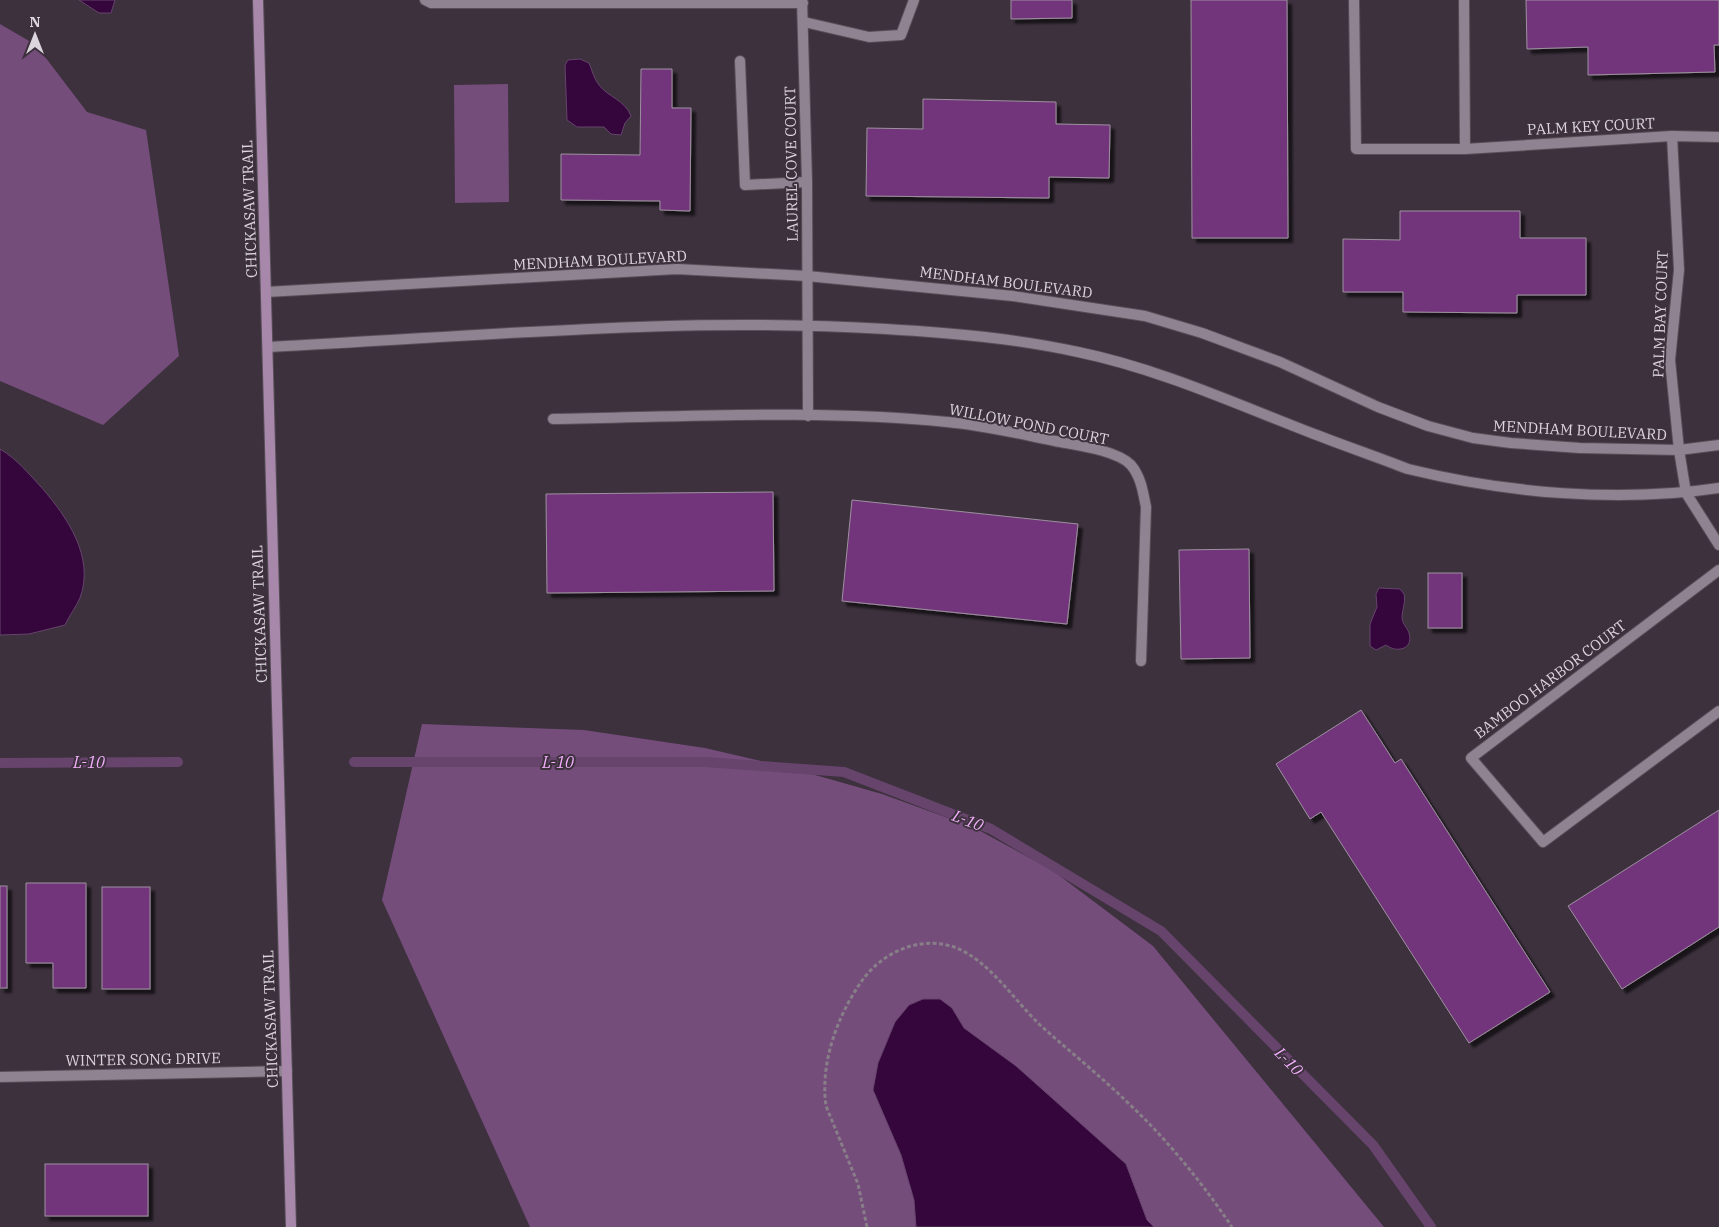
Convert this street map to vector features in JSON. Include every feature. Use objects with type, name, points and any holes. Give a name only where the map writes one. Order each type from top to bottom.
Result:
[{"type":"street","name":"CHICKASAW TRAIL","points":[[258,0],[291,1227]]},
{"type":"street","points":[[425,0],[431,3],[802,2]]},
{"type":"street","points":[[804,22],[869,37],[901,35],[914,0]]},
{"type":"street","name":"PALM KEY COURT","points":[[1354,0],[1356,149],[1465,149],[1672,136],[1719,137]]},
{"type":"street","points":[[1464,0],[1465,149]]},
{"type":"street","name":"LAUREL COVE COURT","points":[[802,2],[807,182],[806,324]]},
{"type":"street","points":[[740,61],[745,185],[807,182]]},
{"type":"street","name":"PALM BAY COURT","points":[[1672,136],[1679,270],[1670,360],[1679,450],[1686,493]]},
{"type":"street","name":"MENDHAM BOULEVARD","points":[[266,292],[677,269],[807,276],[1013,296],[1145,316],[1202,333],[1280,362],[1378,407],[1428,426],[1473,438],[1511,444],[1580,448],[1679,450],[1719,444]]},
{"type":"street","points":[[268,347],[680,324],[806,324],[964,334],[1019,341],[1080,352],[1206,390],[1333,442],[1408,469],[1439,477],[1556,493],[1686,493],[1719,488]]},
{"type":"street","points":[[806,324],[808,416]]},
{"type":"street","name":"WILLOW POND COURT","points":[[553,419],[808,416],[948,422],[1079,446],[1110,454],[1130,464],[1142,485],[1146,507],[1141,661]]},
{"type":"street","points":[[1686,493],[1719,545]]},
{"type":"street","name":"BAMBOO HARBOR COURT","points":[[1719,570],[1471,758],[1544,842],[1719,711]]},
{"type":"street","name":"WINTER SONG DRIVE","points":[[0,1077],[287,1071]]},
{"type":"path","points":[[867,1227],[858,1184],[826,1106],[828,1061],[841,1019],[851,996],[866,975],[894,952],[925,944],[954,947],[981,964],[1040,1025],[1126,1100],[1169,1144],[1205,1188],[1232,1227]]},
{"type":"shaded area","points":[[79,0],[115,0],[111,13],[99,13]]},
{"type":"shaded area","points":[[0,24],[36,45],[87,112],[146,130],[179,356],[103,425],[0,381]]},
{"type":"shaded area","points":[[580,59],[589,63],[599,85],[621,102],[631,116],[625,123],[621,135],[611,134],[604,127],[577,127],[567,120],[565,65],[568,60]]},
{"type":"shaded area","points":[[508,84],[509,202],[455,203],[454,85]]},
{"type":"shaded area","points":[[0,449],[17,462],[42,488],[61,512],[76,539],[84,568],[84,583],[80,598],[65,625],[29,634],[0,635]]},
{"type":"shaded area","points":[[1379,588],[1400,589],[1404,594],[1402,618],[1410,639],[1407,646],[1403,648],[1395,649],[1386,645],[1376,650],[1370,646],[1370,624],[1377,607],[1376,594]]},
{"type":"shaded area","points":[[422,724],[584,730],[705,748],[787,767],[882,794],[973,827],[1052,870],[1153,946],[1384,1227],[530,1227],[382,900]]},
{"type":"shaded area","points":[[923,999],[940,999],[952,1008],[964,1028],[1016,1066],[1126,1164],[1147,1220],[1154,1227],[916,1227],[914,1200],[901,1155],[873,1090],[878,1063],[895,1022],[909,1005]]},
{"type":"building","points":[[1011,0],[1072,0],[1072,18],[1011,19]]},
{"type":"building","points":[[1191,0],[1287,0],[1288,238],[1192,238]]},
{"type":"building","points":[[1526,0],[1719,0],[1719,45],[1714,45],[1715,72],[1588,75],[1588,47],[1527,49]]},
{"type":"building","points":[[641,69],[672,69],[672,108],[691,108],[690,211],[660,210],[660,201],[561,200],[561,154],[640,155]]},
{"type":"building","points":[[923,99],[1056,102],[1056,124],[1110,125],[1109,178],[1049,177],[1049,198],[866,196],[867,128],[923,129]]},
{"type":"building","points":[[1400,211],[1520,211],[1520,238],[1586,238],[1586,295],[1517,295],[1517,313],[1403,312],[1403,292],[1343,292],[1343,239],[1400,240]]},
{"type":"building","points":[[773,492],[774,591],[547,593],[546,494]]},
{"type":"building","points":[[852,500],[1078,524],[1067,624],[842,601]]},
{"type":"building","points":[[1249,549],[1250,658],[1181,659],[1179,550]]},
{"type":"building","points":[[1428,573],[1462,573],[1462,628],[1428,628]]},
{"type":"building","points":[[1361,710],[1395,763],[1401,759],[1550,992],[1469,1043],[1321,812],[1310,819],[1276,764]]},
{"type":"building","points":[[1719,810],[1719,927],[1622,989],[1568,906]]},
{"type":"building","points":[[26,883],[86,883],[86,988],[53,988],[53,963],[26,963]]},
{"type":"building","points":[[0,886],[7,886],[7,988],[0,988]]},
{"type":"building","points":[[102,887],[150,887],[150,989],[102,989]]},
{"type":"building","points":[[45,1164],[148,1164],[148,1216],[45,1216]]},
{"type":"waterway","name":"L-10","points":[[0,763],[178,762]]},
{"type":"waterway","name":"L-10","points":[[354,762],[705,762],[844,772],[991,829],[1161,931],[1373,1145],[1431,1227]]}]
